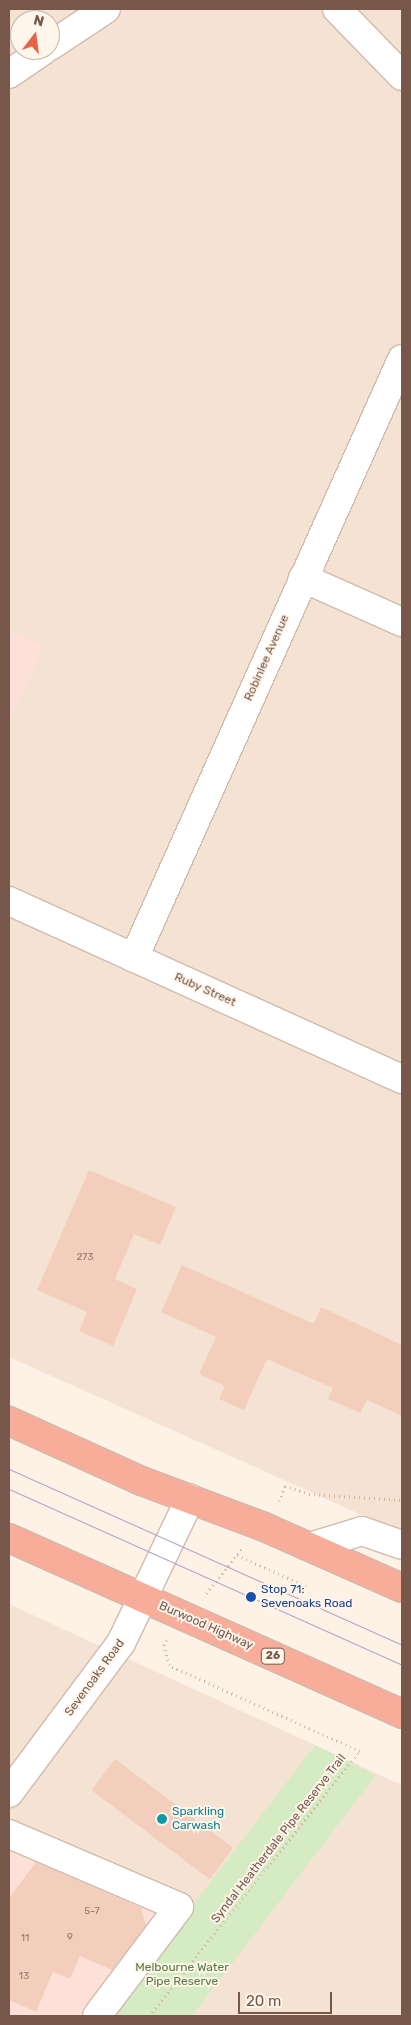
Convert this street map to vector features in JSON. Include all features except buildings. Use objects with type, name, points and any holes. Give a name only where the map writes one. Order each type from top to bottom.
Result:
[{"type":"highway","points":[[9,1421],[190,1499],[262,1526],[402,1588]]},
{"type":"highway","name":"Burwood Highway","points":[[9,1538],[402,1714]]},
{"type":"street","points":[[60,39],[106,9]]},
{"type":"street","points":[[337,9],[402,76]]},
{"type":"street","points":[[9,74],[29,60]]},
{"type":"street","name":"Robinlee Avenue","points":[[134,958],[402,359]]},
{"type":"street","points":[[303,578],[402,622]]},
{"type":"street","name":"Ruby Street","points":[[9,901],[402,1079]]},
{"type":"street","name":"Sevenoaks Road","points":[[9,1794],[121,1643],[190,1499]]},
{"type":"street","points":[[310,1547],[362,1531],[402,1544]]},
{"type":"street","points":[[9,1834],[179,1907],[97,2016]]},
{"type":"path","name":"Syndal Heatherdale Pipe Reserve Trail","points":[[149,2016],[360,1751],[169,1665],[164,1645],[185,1617],[262,1526],[276,1506],[285,1486],[309,1494],[402,1500]]},
{"type":"path","points":[[237,1555],[306,1586]]},
{"type":"shaded area","points":[[9,9],[402,9],[402,1533],[9,1357]]},
{"type":"shaded area","points":[[9,630],[44,646],[9,724]]},
{"type":"shaded area","points":[[9,1604],[402,1785],[402,2016],[9,2016]]},
{"type":"shaded area","points":[[9,1823],[195,1903],[108,2016],[9,2016]]},
{"type":"green space","name":"Melbourne Water Pipe Reserve","points":[[315,1745],[376,1775],[192,2016],[108,2016]]},
{"type":"tram line","points":[[9,1469],[402,1645]]},
{"type":"tram line","points":[[9,1489],[402,1665]]},
{"type":"place","name":"Stop 71: Sevenoaks Road","points":[[251,1597]]},
{"type":"place","name":"Sparkling Carwash","points":[[162,1819]]}]
